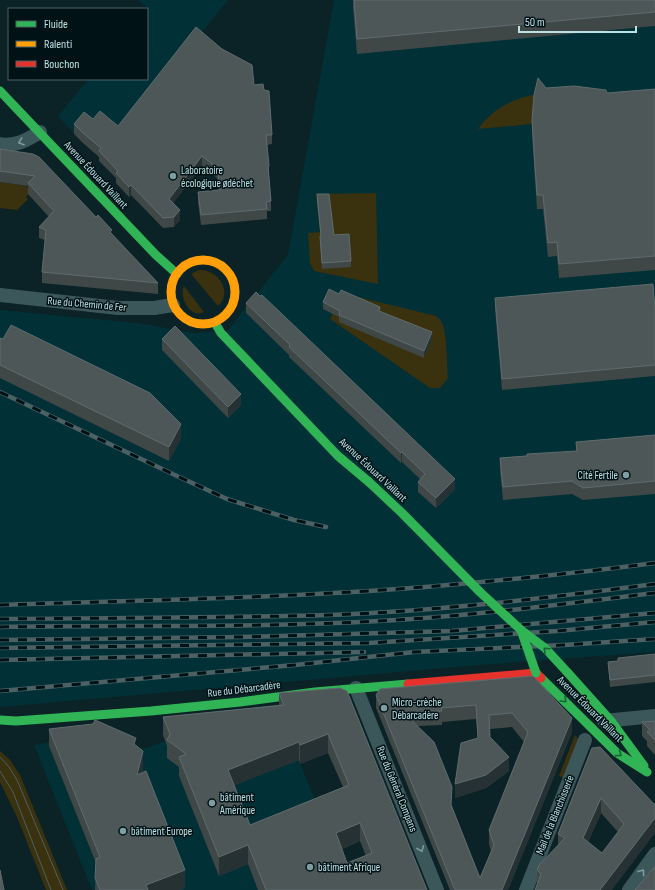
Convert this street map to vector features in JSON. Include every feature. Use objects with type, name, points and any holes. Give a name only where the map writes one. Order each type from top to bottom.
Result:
[{"type":"main road","name":"Avenue Édouard Vaillant","points":[[0,91],[156,255],[177,274]]},
{"type":"main road","points":[[204,260],[215,262],[224,267],[234,283],[236,292],[232,308],[226,315],[215,323],[201,325],[192,323],[180,316],[173,305],[171,289],[177,274],[182,268],[189,264],[204,260]]},
{"type":"main road","name":"Avenue Édouard Vaillant","points":[[215,323],[221,333],[338,456],[369,482],[412,523],[520,630],[545,648],[611,721],[631,747],[647,772],[655,780]]},
{"type":"main road","name":"Avenue Édouard Vaillant","points":[[520,630],[536,673],[617,753],[647,772]]},
{"type":"main road","name":"Rue du Débarcadère","points":[[1,720],[16,721],[151,711],[240,702],[315,692],[536,673]]},
{"type":"street","points":[[0,144],[18,144],[40,132]]},
{"type":"street","name":"Rue du Chemin de Fer","points":[[0,295],[125,308],[154,308],[173,305]]},
{"type":"street","name":"Rue du Général Compans","points":[[356,688],[437,890]]},
{"type":"street","points":[[587,723],[655,716]]},
{"type":"street","name":"Mail de la Blanchisserie","points":[[526,890],[585,740]]},
{"type":"street","points":[[629,890],[655,854]]},
{"type":"shaded area","points":[[138,0],[228,0],[118,136],[84,122],[74,134],[58,116],[88,80],[148,80],[148,8]]},
{"type":"shaded area","points":[[334,0],[655,0],[655,652],[479,665],[0,707],[0,310],[138,323],[194,333],[227,331],[288,255]]},
{"type":"shaded area","points":[[540,94],[533,124],[478,129],[497,109],[522,98]]},
{"type":"shaded area","points":[[0,182],[26,186],[31,191],[26,197],[28,199],[17,210],[0,208]]},
{"type":"shaded area","points":[[376,193],[378,284],[314,271],[310,263],[308,233],[320,232],[316,194]]},
{"type":"shaded area","points":[[199,270],[212,273],[221,282],[224,288],[224,294],[223,300],[218,306],[191,274]]},
{"type":"shaded area","points":[[184,286],[204,312],[194,313],[190,310],[184,301]]},
{"type":"shaded area","points":[[354,296],[436,316],[442,322],[445,334],[448,378],[440,388],[430,388],[330,319],[337,305]]},
{"type":"shaded area","points":[[284,723],[351,890],[92,890],[34,745],[96,735],[137,751],[165,741]]},
{"type":"shaded area","points":[[575,735],[580,741],[565,778],[559,776]]},
{"type":"shaded area","points":[[0,751],[10,760],[20,775],[67,890],[46,890],[17,817],[0,782]]},
{"type":"building","points":[[354,0],[655,0],[655,12],[357,39]]},
{"type":"building","points":[[196,27],[222,49],[252,65],[254,85],[263,84],[264,90],[269,91],[272,135],[266,135],[271,201],[266,202],[267,209],[201,215],[198,192],[220,190],[217,168],[202,156],[169,199],[180,210],[174,217],[163,218],[131,185],[129,187],[116,173],[118,171],[99,151],[101,148],[74,124],[84,112],[93,119],[100,111],[118,126]]},
{"type":"building","points":[[538,78],[546,88],[574,86],[606,90],[607,93],[655,89],[655,256],[559,264],[557,242],[548,243],[543,195],[537,195],[532,120],[534,95]]},
{"type":"building","points":[[0,149],[33,154],[39,157],[96,217],[98,215],[112,230],[110,232],[158,283],[42,272],[46,230],[39,227],[54,211],[28,183],[35,176],[0,171]]},
{"type":"building","points":[[317,194],[329,194],[334,235],[349,234],[351,261],[322,263]]},
{"type":"building","points":[[653,284],[655,309],[655,365],[502,379],[495,298]]},
{"type":"building","points":[[329,289],[339,294],[341,290],[380,307],[379,311],[432,332],[424,351],[339,315],[340,311],[323,302]]},
{"type":"building","points":[[256,292],[260,296],[262,295],[455,479],[436,498],[418,482],[425,474],[289,347],[290,345],[246,303]]},
{"type":"building","points":[[11,325],[150,393],[181,424],[169,447],[0,365],[0,338],[3,339]]},
{"type":"building","points":[[175,326],[241,394],[228,407],[162,339]]},
{"type":"building","points":[[655,435],[655,481],[583,488],[572,481],[503,487],[500,458],[527,456],[527,454],[577,451],[576,442]]},
{"type":"building","points":[[655,654],[655,675],[610,680],[608,662],[618,661],[618,658]]},
{"type":"building","points":[[533,676],[572,718],[502,890],[455,890],[376,695],[380,689]],"holes":[[[476,705],[478,738],[461,743],[455,784],[486,775],[509,757],[490,737],[489,715],[512,713],[528,732],[489,830],[494,845],[480,878],[451,805],[452,787],[434,742],[404,713],[442,711],[441,708]]]},
{"type":"building","points":[[340,688],[347,691],[427,890],[266,890],[248,845],[219,857],[179,757],[186,754],[167,740],[170,734],[163,717],[284,705],[279,693]],"holes":[[[328,734],[349,785],[250,825],[228,770],[299,742],[300,745]],[[360,823],[372,853],[347,863],[336,833]]]},
{"type":"building","name":"bâtiment Europe","points":[[95,720],[136,738],[134,744],[143,751],[137,775],[146,771],[185,870],[146,885],[148,890],[100,890],[95,878],[96,859],[100,857],[49,729],[93,724]]},
{"type":"building","points":[[655,721],[655,740],[647,732],[650,730],[642,722]]},
{"type":"building","points":[[600,747],[655,805],[655,818],[600,890],[535,890],[541,874],[537,870],[539,865],[565,838],[558,834],[592,748]],"holes":[[[601,798],[624,824],[602,853],[583,838]]]},
{"type":"building","points":[[655,866],[655,890],[635,890],[637,888]]},
{"type":"building","points":[[0,870],[4,890],[0,890]]},
{"type":"tram line","points":[[0,757],[9,767],[17,780],[63,890]]},
{"type":"tram line","points":[[0,771],[13,792],[51,890]]},
{"type":"railway","points":[[0,392],[227,499],[294,520],[326,527]]},
{"type":"railway","points":[[0,605],[336,593],[526,578],[655,563]]},
{"type":"railway","points":[[0,619],[248,617],[371,613],[493,603],[655,584]]},
{"type":"railway","points":[[0,627],[237,625],[379,621],[483,613],[655,593]]},
{"type":"railway","points":[[0,640],[241,637],[452,631],[655,613]]},
{"type":"railway","points":[[0,648],[369,643],[557,631],[655,622]]},
{"type":"railway","points":[[0,691],[295,665],[414,652],[655,639]]},
{"type":"railway","points":[[0,660],[364,652]]},
{"type":"traffic: fast","points":[[0,91],[156,255],[177,274]]},
{"type":"traffic: fast","points":[[215,323],[221,333],[338,456],[369,482]]},
{"type":"traffic: fast","points":[[369,482],[402,513],[480,592],[521,630],[545,648],[568,673]]},
{"type":"traffic: fast","points":[[521,630],[536,673]]},
{"type":"traffic: fast","points":[[568,673],[611,721],[644,766]]},
{"type":"traffic: fast","points":[[541,678],[617,753],[647,772]]},
{"type":"traffic: fast","points":[[0,720],[16,721],[151,711],[240,702],[315,692],[408,684]]},
{"type":"traffic: slow","points":[[197,260],[209,260],[226,269],[233,280],[235,292],[233,304],[226,315],[209,324],[197,324],[185,319],[176,310],[171,298],[171,286],[176,274],[185,265],[197,260]]},
{"type":"traffic: jam","points":[[408,684],[536,673],[541,678]]},
{"type":"place","name":"Laboratoire écologique ødéchet","points":[[173,176]]},
{"type":"place","name":"Cité Fertile","points":[[626,475]]},
{"type":"place","name":"Micro-crèche Débarcadère","points":[[384,708]]},
{"type":"place","name":"bâtiment Amérique","points":[[212,803]]},
{"type":"place","name":"bâtiment Europe","points":[[123,831]]},
{"type":"place","name":"bâtiment Afrique","points":[[310,867]]}]
